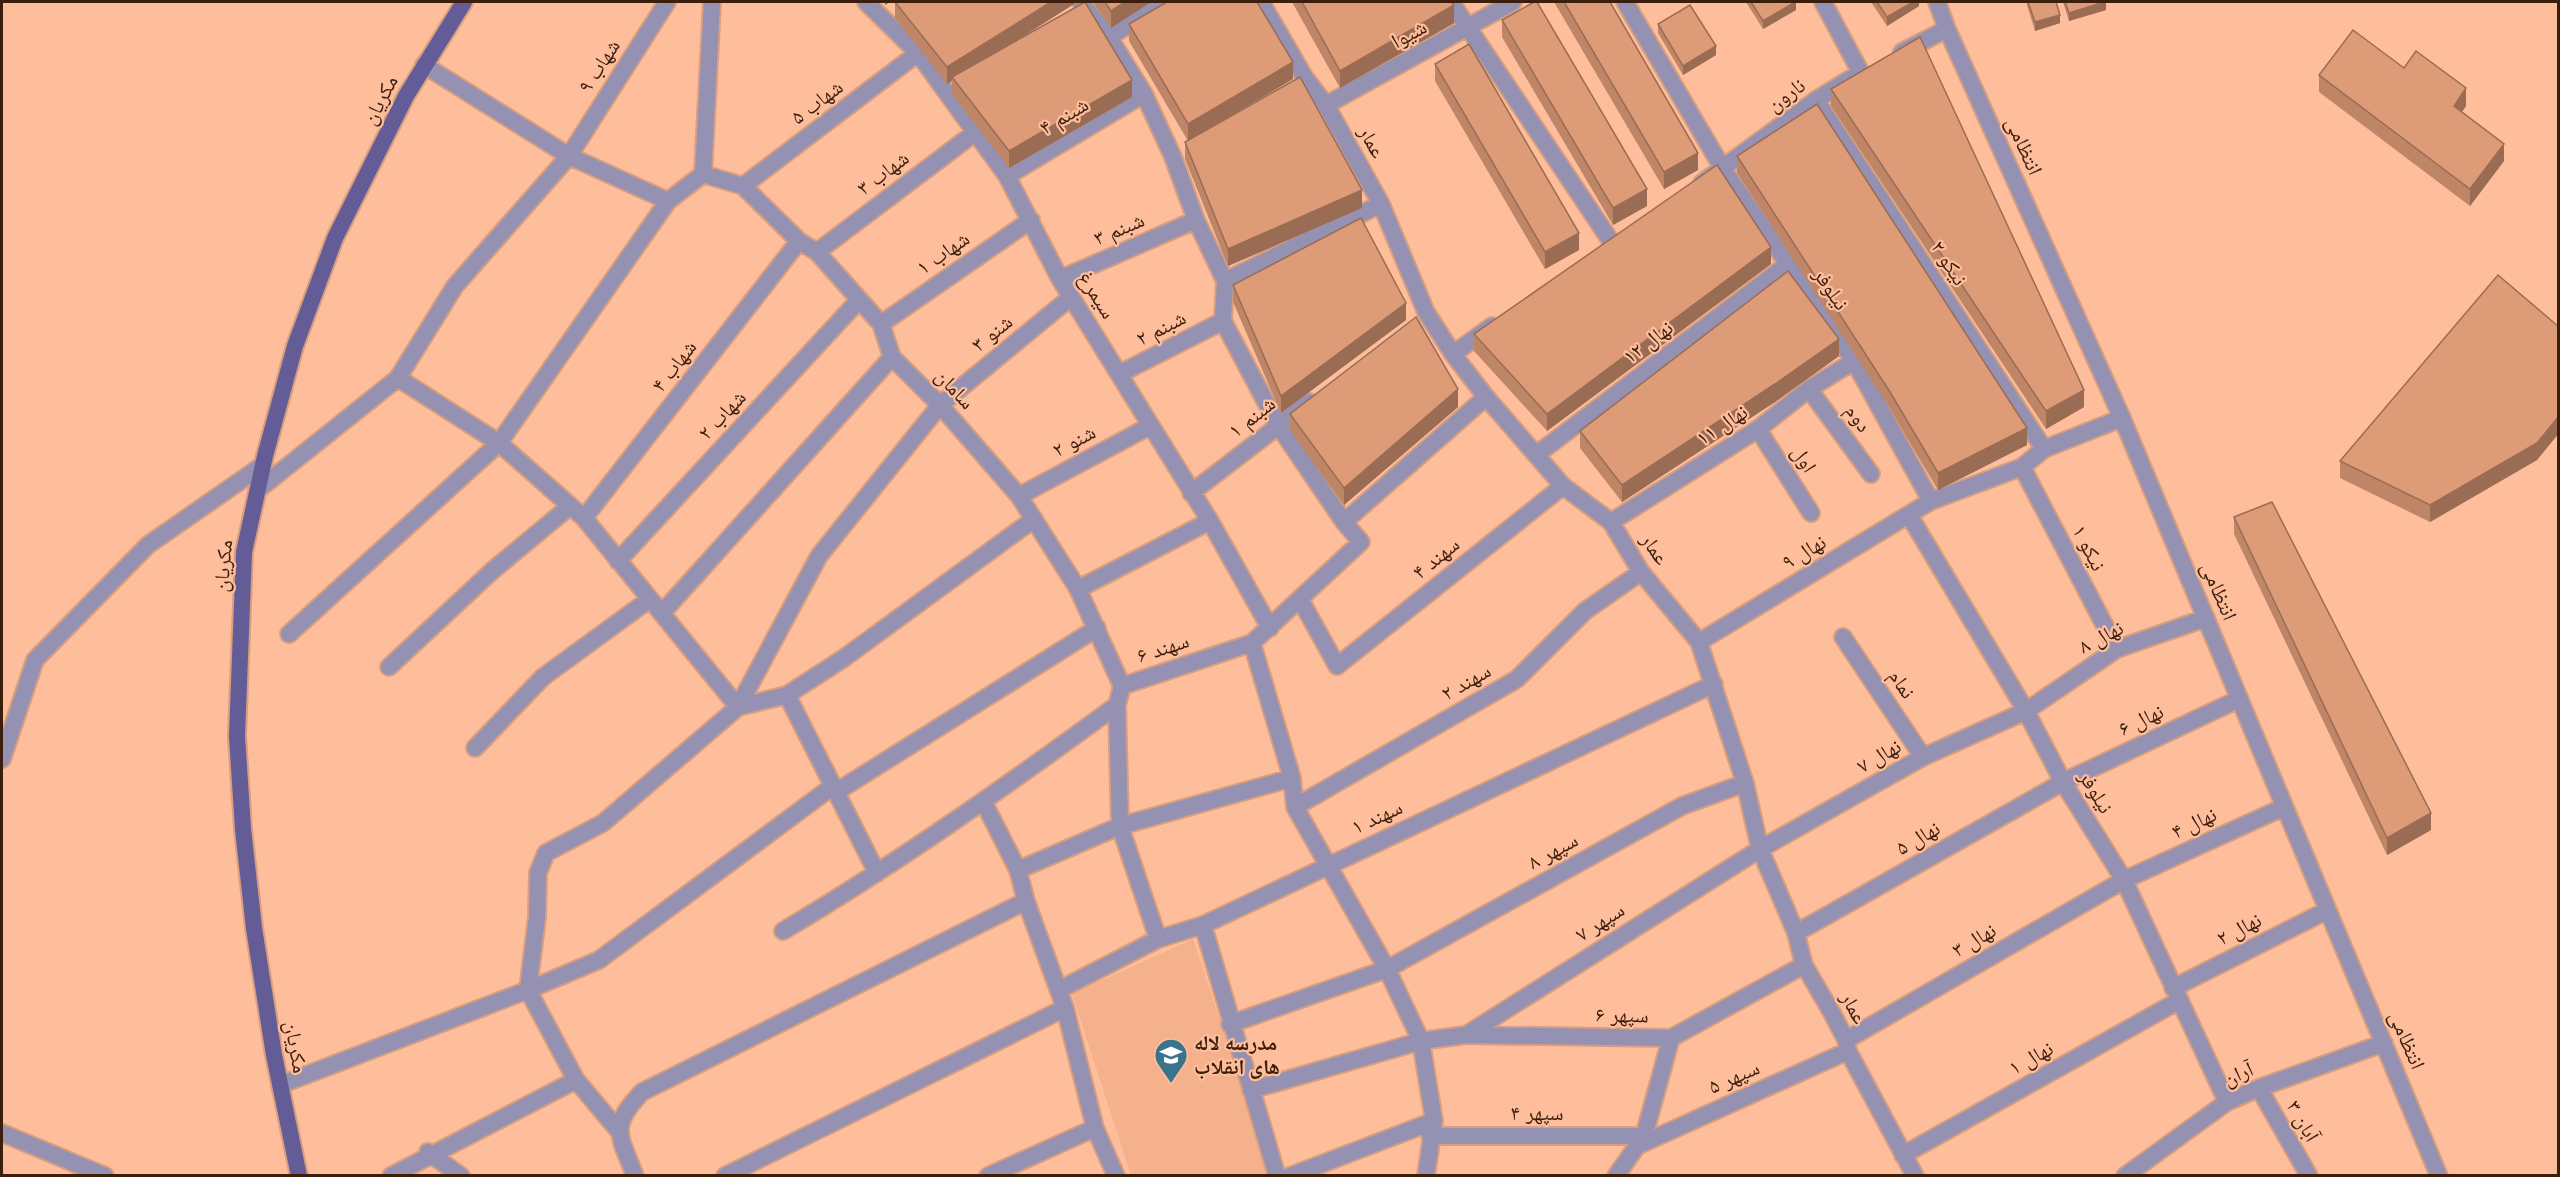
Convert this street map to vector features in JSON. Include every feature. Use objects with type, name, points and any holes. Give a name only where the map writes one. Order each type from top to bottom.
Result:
[{"type":"main road","name":"مکریان","points":[[299,1176],[280,1085],[254,928],[237,736],[244,552],[263,465],[295,346],[335,238],[424,65],[464,2]]},
{"type":"street","name":"شهاب ۹","points":[[258,489],[398,378],[455,286],[568,156],[667,2]]},
{"type":"street","points":[[289,634],[499,443],[668,201],[703,174],[712,2]]},
{"type":"street","name":"سیمرغ","points":[[866,2],[918,53],[945,93],[977,131],[1007,177],[1060,279],[1210,521],[1270,628]]},
{"type":"street","points":[[1109,37],[1166,2]]},
{"type":"street","name":"عمار","points":[[1260,2],[1300,81],[1326,105],[1381,204],[1422,316],[1486,397],[1563,486],[1611,522],[1641,572],[1700,642],[1745,783],[1760,849],[1796,933],[1804,966],[1915,1176]]},
{"type":"street","points":[[1451,2],[1612,243]]},
{"type":"street","name":"شیوا","points":[[1326,105],[1513,2]]},
{"type":"street","name":"نیلوفر","points":[[1625,2],[1723,169],[1854,361],[1931,501]]},
{"type":"street","points":[[1823,2],[1861,73]]},
{"type":"street","name":"انتظامی","points":[[1937,2],[1947,29],[2122,418],[2326,911],[2439,1176]]},
{"type":"street","points":[[1078,6],[1109,37],[1178,154],[1196,220],[1225,281],[1223,321],[1278,425],[1344,522],[1486,397]]},
{"type":"street","points":[[885,19],[901,7]]},
{"type":"street","name":"نارون","points":[[1686,194],[1816,100],[1861,73],[1947,29]]},
{"type":"street","name":"شهاب ۵","points":[[743,186],[918,53]]},
{"type":"street","points":[[424,65],[568,156],[668,201]]},
{"type":"street","points":[[945,93],[964,81]]},
{"type":"street","name":"شبنم ۴","points":[[1007,177],[1144,94]]},
{"type":"street","name":"نیکو ۲","points":[[1816,100],[2044,449]]},
{"type":"street","name":"شهاب ۳","points":[[817,252],[977,131]]},
{"type":"street","name":"سامان","points":[[703,174],[743,186],[799,242],[817,252],[881,324],[892,357],[940,405],[1019,496],[1078,589],[1122,686]]},
{"type":"street","points":[[1225,281],[1381,204]]},
{"type":"street","name":"شهاب ۱","points":[[881,324],[1030,220]]},
{"type":"street","name":"شبنم ۳","points":[[1060,279],[1196,220]]},
{"type":"street","name":"شهاب ۴","points":[[584,518],[799,242]]},
{"type":"street","name":"نهال ۱۲","points":[[1536,455],[1788,264]]},
{"type":"street","name":"شنو ۳","points":[[738,706],[819,556],[940,405],[1071,297]]},
{"type":"street","name":"شهاب ۲","points":[[618,561],[859,300]]},
{"type":"street","points":[[1453,354],[1509,315]]},
{"type":"street","name":"شبنم ۲","points":[[1119,374],[1223,321]]},
{"type":"street","points":[[662,613],[892,357]]},
{"type":"street","name":"نهال ۱۱","points":[[1611,522],[1758,429],[1809,389],[1854,361]]},
{"type":"street","points":[[398,378],[499,443],[584,518],[738,706]]},
{"type":"street","name":"دوم","points":[[1809,389],[1871,474]]},
{"type":"street","name":"شبنم ۱","points":[[1191,493],[1324,390]]},
{"type":"street","name":"نهال ۹","points":[[1700,642],[1931,501],[2022,466],[2044,449],[2122,418]]},
{"type":"street","name":"شنو ۲","points":[[1019,496],[1150,426]]},
{"type":"street","name":"اول","points":[[1758,429],[1811,513]]},
{"type":"street","points":[[2,759],[35,660],[148,545],[263,465]]},
{"type":"street","name":"نیکو ۱","points":[[2022,466],[2116,649]]},
{"type":"street","name":"سهند ۴","points":[[1300,599],[1337,666],[1563,486]]},
{"type":"street","points":[[389,667],[492,571],[570,506]]},
{"type":"street","name":"نیلوفر","points":[[1909,514],[2026,711],[2063,782],[2124,880],[2227,1102]]},
{"type":"street","points":[[635,1176],[618,1130],[576,1080],[528,990],[537,917],[538,873],[546,854],[603,823],[738,706],[787,695],[844,658],[1034,519]]},
{"type":"street","points":[[1078,589],[1210,521]]},
{"type":"street","name":"سهند ۶","points":[[1158,939],[1120,826],[1117,705],[1122,686],[1252,643],[1361,542],[1344,522]]},
{"type":"street","name":"سهند ۲","points":[[1295,807],[1517,678],[1585,610],[1641,572]]},
{"type":"street","points":[[475,748],[543,677],[650,599]]},
{"type":"street","name":"نهال ۸","points":[[2026,711],[2116,649],[2206,618]]},
{"type":"street","points":[[280,1085],[528,990],[599,960],[834,789],[1097,628]]},
{"type":"street","name":"نمام","points":[[1843,637],[1923,757]]},
{"type":"street","points":[[1252,643],[1292,778],[1295,807],[1387,969],[1421,1041],[1432,1129],[1426,1176]]},
{"type":"street","name":"سهند ۱","points":[[1059,990],[1158,939],[1203,925],[1326,865],[1714,684]]},
{"type":"street","points":[[787,695],[878,873]]},
{"type":"street","name":"نهال ۶","points":[[2063,782],[2239,699]]},
{"type":"street","points":[[783,931],[878,873],[984,803],[1117,705]]},
{"type":"street","name":"نهال ۷","points":[[1760,849],[1923,757],[2026,711]]},
{"type":"street","points":[[1018,870],[1120,826],[1292,778]]},
{"type":"street","name":"نهال ۵","points":[[1796,933],[2063,782]]},
{"type":"street","name":"سپهر ۸","points":[[1230,1023],[1387,969],[1682,806],[1745,783]]},
{"type":"street","points":[[984,803],[1018,870],[1026,901],[1065,1008],[1095,1128],[1116,1176]]},
{"type":"street","name":"نهال ۴","points":[[2124,880],[2284,807]]},
{"type":"street","name":"سپهر ۷","points":[[1466,1035],[1760,849]]},
{"type":"street","name":"نهال ۳","points":[[1847,1045],[2124,880]]},
{"type":"street","points":[[618,1130],[624,1110],[642,1092],[1026,901]]},
{"type":"street","name":"نهال ۲","points":[[2176,994],[2326,911]]},
{"type":"street","points":[[1203,925],[1230,1023],[1277,1176]]},
{"type":"street","name":"سپهر ۶","points":[[1251,1090],[1421,1041],[1466,1035],[1671,1038],[1804,966]]},
{"type":"street","name":"نهال ۱","points":[[1903,1155],[2176,994]]},
{"type":"street","points":[[725,1176],[1065,1008]]},
{"type":"street","points":[[1616,1176],[1642,1140],[1671,1038]]},
{"type":"street","name":"آران","points":[[2126,1176],[2227,1102],[2259,1088],[2384,1043]]},
{"type":"street","name":"سپهر ۵","points":[[1642,1140],[1847,1045]]},
{"type":"street","points":[[391,1176],[430,1153],[576,1080]]},
{"type":"street","name":"آبان ۳","points":[[2259,1088],[2309,1176]]},
{"type":"street","points":[[988,1176],[1095,1128]]},
{"type":"street","points":[[1290,1176],[1432,1129]]},
{"type":"street","name":"سپهر ۴","points":[[1432,1129],[1642,1140]]},
{"type":"street","points":[[2,1133],[105,1176]]},
{"type":"street","points":[[430,1153],[461,1176]]},
{"type":"shaded area","name":"مدرسه لاله های انقلاب","points":[[1193,939],[1272,1174],[1269,1176],[1131,1175],[1072,994]]},
{"type":"building","points":[[895,2],[1051,2],[947,67]]},
{"type":"building","points":[[1085,2],[1132,80],[1009,151],[952,77]]},
{"type":"building","points":[[1105,2],[1125,2],[1111,11]]},
{"type":"building","points":[[1167,2],[1257,2],[1293,62],[1188,124],[1129,24]]},
{"type":"building","points":[[1302,2],[1451,2],[1454,5],[1340,71]]},
{"type":"building","points":[[1537,2],[1647,189],[1613,208],[1502,20]]},
{"type":"building","points":[[1564,2],[1610,2],[1698,153],[1664,172]]},
{"type":"building","points":[[1751,2],[1795,2],[1763,21]]},
{"type":"building","points":[[1877,2],[1913,2],[1887,17]]},
{"type":"building","points":[[2028,2],[2056,2],[2060,15],[2035,22]]},
{"type":"building","points":[[2065,2],[2104,2],[2069,13]]},
{"type":"building","points":[[1690,5],[1716,46],[1683,66],[1658,24]]},
{"type":"building","points":[[2353,30],[2404,68],[2416,51],[2466,88],[2454,106],[2504,144],[2470,189],[2319,75]]},
{"type":"building","points":[[1920,37],[2084,390],[2046,411],[1831,89]]},
{"type":"building","points":[[1469,44],[1579,233],[1545,252],[1435,64]]},
{"type":"building","points":[[1300,77],[1362,190],[1228,249],[1185,142]]},
{"type":"building","points":[[1817,104],[2027,428],[1938,473],[1890,392],[1737,156]]},
{"type":"building","points":[[1717,165],[1771,247],[1547,414],[1474,334]]},
{"type":"building","points":[[1361,218],[1406,303],[1281,396],[1233,285]]},
{"type":"building","points":[[1788,271],[1839,339],[1622,485],[1580,431]]},
{"type":"building","points":[[2498,275],[2559,327],[2559,416],[2537,443],[2430,505],[2340,461]]},
{"type":"building","points":[[1416,317],[1458,389],[1344,488],[1290,414]]},
{"type":"building","points":[[2272,502],[2431,813],[2387,838],[2234,517]]},
{"type":"place","name":"مدرسه لاله های انقلاب","points":[[1171,1084]]}]
